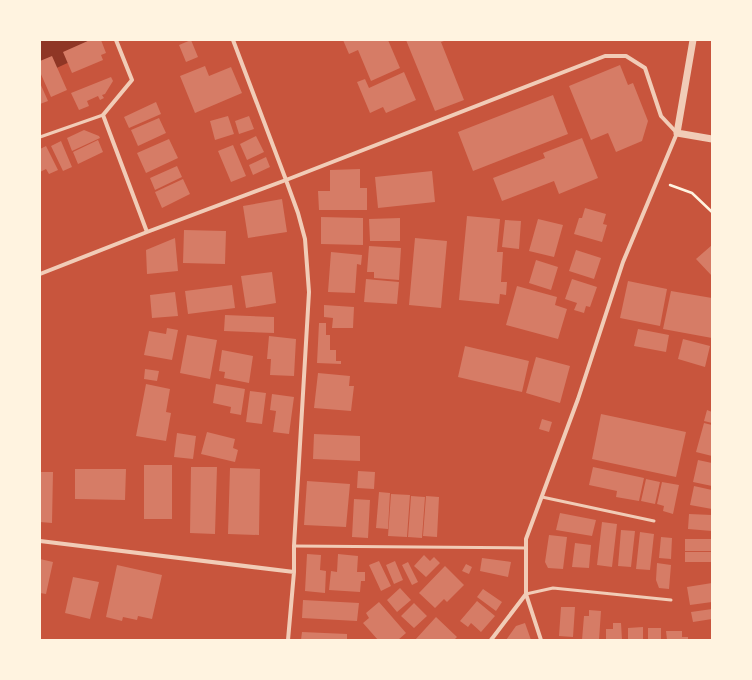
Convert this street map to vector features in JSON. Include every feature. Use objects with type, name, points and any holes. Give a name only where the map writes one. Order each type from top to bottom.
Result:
[{"type":"street","points":[[116,40],[132,80],[103,115],[147,232]]},
{"type":"street","points":[[232,40],[286,180],[298,213],[305,239],[309,292],[294,546],[294,572],[288,640]]},
{"type":"street","points":[[541,640],[526,594],[526,539],[578,399],[623,262],[677,133],[693,40]]},
{"type":"street","points":[[40,274],[605,56],[626,56],[645,68],[661,116],[677,133],[712,139]]},
{"type":"street","points":[[40,541],[294,572]]},
{"type":"street","points":[[491,640],[526,594]]},
{"type":"lane","points":[[40,137],[103,115]]},
{"type":"lane","points":[[542,497],[654,522]]},
{"type":"lane","points":[[294,546],[526,548]]},
{"type":"lane","points":[[526,594],[553,588],[671,600]]},
{"type":"path","points":[[656,181],[692,193],[712,212]]},
{"type":"building","points":[[90,40],[101,40],[106,53],[101,55],[103,60],[72,73],[63,52]]},
{"type":"building","points":[[191,40],[198,57],[186,62],[179,45]]},
{"type":"building","points":[[343,40],[388,40],[400,68],[371,81],[358,50],[349,54]]},
{"type":"building","points":[[406,40],[447,40],[441,42],[464,100],[435,111]]},
{"type":"building","points":[[52,56],[67,90],[51,97],[40,72],[40,61]]},
{"type":"building","points":[[620,65],[628,85],[633,83],[648,121],[642,141],[616,152],[608,133],[591,140],[569,86]]},
{"type":"building","points":[[205,66],[209,76],[231,67],[242,93],[195,113],[180,76]]},
{"type":"building","points":[[404,72],[416,100],[386,113],[383,107],[370,113],[357,82],[365,79],[369,88]]},
{"type":"building","points":[[111,77],[113,81],[105,94],[102,95],[104,98],[100,100],[98,96],[87,101],[89,106],[79,110],[71,93]]},
{"type":"building","points":[[40,83],[48,101],[40,104]]},
{"type":"building","points":[[553,95],[568,134],[473,171],[458,132]]},
{"type":"building","points":[[156,102],[161,114],[129,128],[124,117]]},
{"type":"building","points":[[228,116],[234,134],[215,140],[210,121]]},
{"type":"building","points":[[249,116],[254,129],[239,134],[235,121]]},
{"type":"building","points":[[159,118],[166,133],[138,146],[131,130]]},
{"type":"building","points":[[84,130],[99,136],[100,138],[72,151],[67,138]]},
{"type":"building","points":[[256,136],[264,152],[247,160],[240,144]]},
{"type":"building","points":[[582,138],[598,178],[559,194],[554,181],[502,201],[493,178],[545,158],[543,153]]},
{"type":"building","points":[[169,139],[178,158],[146,173],[137,153]]},
{"type":"building","points":[[98,140],[103,152],[78,164],[73,152]]},
{"type":"building","points":[[61,141],[72,167],[63,171],[51,146]]},
{"type":"building","points":[[233,145],[246,176],[231,182],[218,151]]},
{"type":"building","points":[[46,146],[58,170],[49,174],[46,169],[40,172],[40,149]]},
{"type":"building","points":[[266,157],[270,167],[253,175],[249,165]]},
{"type":"building","points":[[177,166],[182,177],[155,190],[150,178]]},
{"type":"building","points":[[360,169],[360,188],[367,188],[367,210],[319,210],[318,191],[330,191],[330,170]]},
{"type":"building","points":[[432,171],[435,202],[378,208],[375,177]]},
{"type":"building","points":[[183,179],[190,194],[162,208],[155,192]]},
{"type":"building","points":[[282,199],[287,232],[248,238],[243,206]]},
{"type":"building","points":[[585,208],[606,214],[603,224],[607,225],[602,242],[574,234],[579,218],[582,218]]},
{"type":"building","points":[[467,216],[500,219],[497,252],[503,252],[501,282],[507,282],[506,295],[500,294],[499,304],[459,300]]},
{"type":"building","points":[[321,217],[363,218],[363,245],[321,244]]},
{"type":"building","points":[[400,218],[400,241],[370,241],[369,219]]},
{"type":"building","points":[[538,219],[563,225],[554,257],[529,251]]},
{"type":"building","points":[[505,220],[521,221],[519,249],[502,247]]},
{"type":"building","points":[[184,230],[226,231],[225,264],[183,263]]},
{"type":"building","points":[[175,238],[178,271],[147,274],[146,250]]},
{"type":"building","points":[[415,238],[447,241],[441,308],[409,305]]},
{"type":"building","points":[[712,245],[712,276],[696,259]]},
{"type":"building","points":[[369,246],[401,248],[399,280],[374,278],[374,272],[367,272]]},
{"type":"building","points":[[576,250],[601,258],[594,279],[569,271]]},
{"type":"building","points":[[331,252],[362,255],[361,265],[357,264],[355,293],[328,292]]},
{"type":"building","points":[[536,260],[558,267],[551,290],[529,283]]},
{"type":"building","points":[[272,272],[276,303],[246,308],[241,276]]},
{"type":"building","points":[[366,279],[399,282],[397,304],[364,302]]},
{"type":"building","points":[[572,279],[597,287],[590,307],[586,306],[584,313],[574,310],[577,303],[565,299]]},
{"type":"building","points":[[628,281],[667,289],[660,326],[620,318]]},
{"type":"building","points":[[232,285],[235,308],[188,314],[185,291]]},
{"type":"building","points":[[517,286],[557,297],[555,305],[567,309],[558,339],[506,325]]},
{"type":"building","points":[[671,291],[712,298],[712,338],[663,329]]},
{"type":"building","points":[[175,292],[178,316],[152,318],[150,295]]},
{"type":"building","points":[[324,305],[354,307],[353,328],[332,328],[333,318],[324,317]]},
{"type":"building","points":[[225,315],[274,317],[274,333],[224,331]]},
{"type":"building","points":[[319,323],[326,323],[326,335],[330,335],[330,350],[336,350],[336,361],[341,361],[341,364],[317,363]]},
{"type":"building","points":[[167,328],[178,330],[172,360],[144,355],[149,331],[166,334]]},
{"type":"building","points":[[638,329],[669,335],[666,352],[634,346]]},
{"type":"building","points":[[187,335],[217,340],[210,379],[180,373]]},
{"type":"building","points":[[269,336],[296,339],[294,376],[270,375],[271,359],[267,359]]},
{"type":"building","points":[[683,339],[710,346],[705,367],[678,359]]},
{"type":"building","points":[[465,346],[529,361],[522,392],[458,377]]},
{"type":"building","points":[[222,350],[253,356],[249,383],[224,378],[225,372],[219,371]]},
{"type":"building","points":[[536,357],[570,366],[560,403],[526,393]]},
{"type":"building","points":[[145,369],[159,371],[157,381],[144,379]]},
{"type":"building","points":[[318,373],[350,376],[349,386],[354,386],[351,411],[314,408]]},
{"type":"building","points":[[146,384],[170,389],[166,412],[171,413],[166,441],[136,436]]},
{"type":"building","points":[[216,384],[245,389],[241,415],[230,413],[231,407],[213,403]]},
{"type":"building","points":[[250,391],[266,393],[262,424],[246,422]]},
{"type":"building","points":[[272,394],[294,397],[289,434],[273,432],[276,411],[270,410]]},
{"type":"building","points":[[707,410],[712,412],[712,423],[704,421]]},
{"type":"building","points":[[601,414],[686,432],[676,477],[592,459]]},
{"type":"building","points":[[542,419],[552,422],[549,432],[539,429]]},
{"type":"building","points":[[704,423],[712,425],[712,456],[696,452]]},
{"type":"building","points":[[207,432],[235,439],[233,448],[238,450],[235,462],[201,454]]},
{"type":"building","points":[[177,433],[196,436],[193,459],[174,457]]},
{"type":"building","points":[[314,434],[360,436],[360,461],[313,459]]},
{"type":"building","points":[[698,460],[712,463],[712,486],[693,482]]},
{"type":"building","points":[[144,465],[172,465],[172,519],[144,519]]},
{"type":"building","points":[[191,467],[217,467],[215,534],[190,533]]},
{"type":"building","points":[[593,467],[644,478],[639,501],[616,497],[617,491],[589,485]]},
{"type":"building","points":[[230,468],[260,469],[259,535],[228,534]]},
{"type":"building","points":[[75,469],[126,469],[125,500],[75,499]]},
{"type":"building","points":[[358,471],[375,472],[374,489],[357,488]]},
{"type":"building","points":[[40,472],[53,472],[52,523],[40,522]]},
{"type":"building","points":[[646,479],[660,482],[655,504],[641,501]]},
{"type":"building","points":[[307,481],[350,484],[346,527],[304,525]]},
{"type":"building","points":[[662,482],[679,485],[673,514],[663,511],[664,506],[657,504]]},
{"type":"building","points":[[694,486],[712,490],[712,509],[690,505]]},
{"type":"building","points":[[379,492],[390,493],[388,529],[376,528]]},
{"type":"building","points":[[391,494],[410,495],[407,537],[388,536]]},
{"type":"building","points":[[411,496],[425,497],[422,538],[408,537]]},
{"type":"building","points":[[426,496],[439,497],[437,537],[423,536]]},
{"type":"building","points":[[354,499],[370,500],[368,538],[352,537]]},
{"type":"building","points":[[560,513],[596,520],[592,536],[556,530]]},
{"type":"building","points":[[689,514],[712,515],[712,531],[688,529]]},
{"type":"building","points":[[602,522],[617,524],[612,567],[597,565]]},
{"type":"building","points":[[621,530],[635,531],[631,567],[618,566]]},
{"type":"building","points":[[640,532],[654,534],[650,570],[636,569]]},
{"type":"building","points":[[549,535],[567,537],[563,569],[548,568],[545,562]]},
{"type":"building","points":[[661,537],[672,538],[671,559],[659,558]]},
{"type":"building","points":[[685,539],[712,539],[712,551],[685,551]]},
{"type":"building","points":[[575,543],[591,545],[589,568],[572,567]]},
{"type":"building","points":[[685,552],[712,552],[712,562],[685,562]]},
{"type":"building","points":[[307,554],[321,555],[320,570],[326,571],[325,593],[305,591]]},
{"type":"building","points":[[338,554],[358,556],[357,572],[365,572],[365,581],[361,581],[360,592],[329,590],[331,571],[337,572]]},
{"type":"building","points":[[424,555],[430,561],[434,557],[440,563],[426,577],[414,566]]},
{"type":"building","points":[[482,558],[511,562],[508,577],[480,571]]},
{"type":"building","points":[[40,559],[53,562],[46,594],[40,593]]},
{"type":"building","points":[[379,561],[391,586],[381,591],[369,565]]},
{"type":"building","points":[[395,561],[403,580],[394,584],[386,565]]},
{"type":"building","points":[[408,562],[418,582],[412,585],[402,565]]},
{"type":"building","points":[[657,563],[671,565],[669,589],[659,588],[656,580]]},
{"type":"building","points":[[466,564],[472,567],[469,574],[462,571]]},
{"type":"building","points":[[117,565],[162,575],[152,619],[138,616],[137,620],[123,617],[122,621],[106,617]]},
{"type":"building","points":[[445,566],[464,585],[447,602],[444,599],[435,608],[419,593]]},
{"type":"building","points":[[73,577],[99,582],[90,619],[65,613]]},
{"type":"building","points":[[712,583],[712,602],[690,605],[687,587]]},
{"type":"building","points":[[400,588],[411,600],[397,612],[387,600]]},
{"type":"building","points":[[483,589],[502,602],[496,611],[477,597]]},
{"type":"building","points":[[303,600],[359,603],[357,621],[302,618]]},
{"type":"building","points":[[477,601],[495,616],[481,632],[471,623],[468,627],[460,621]]},
{"type":"building","points":[[379,602],[406,633],[398,640],[378,640],[363,623],[369,618],[366,613]]},
{"type":"building","points":[[414,603],[427,616],[414,628],[401,616]]},
{"type":"building","points":[[561,607],[575,607],[573,637],[559,636]]},
{"type":"building","points":[[712,609],[712,619],[693,622],[691,612]]},
{"type":"building","points":[[589,610],[601,611],[599,640],[582,640],[584,616],[589,616]]},
{"type":"building","points":[[436,617],[457,637],[454,640],[415,640]]},
{"type":"building","points":[[525,623],[531,640],[506,640],[516,626]]},
{"type":"building","points":[[613,623],[621,623],[622,640],[606,640],[606,629],[613,629]]},
{"type":"building","points":[[643,627],[643,640],[628,640],[628,628]]},
{"type":"building","points":[[648,628],[661,628],[661,640],[648,640]]},
{"type":"building","points":[[666,631],[682,631],[682,637],[688,637],[688,640],[667,640]]},
{"type":"building","points":[[302,632],[347,634],[347,640],[301,640]]},
{"type":"waterway","points":[[40,52],[66,40]]}]
